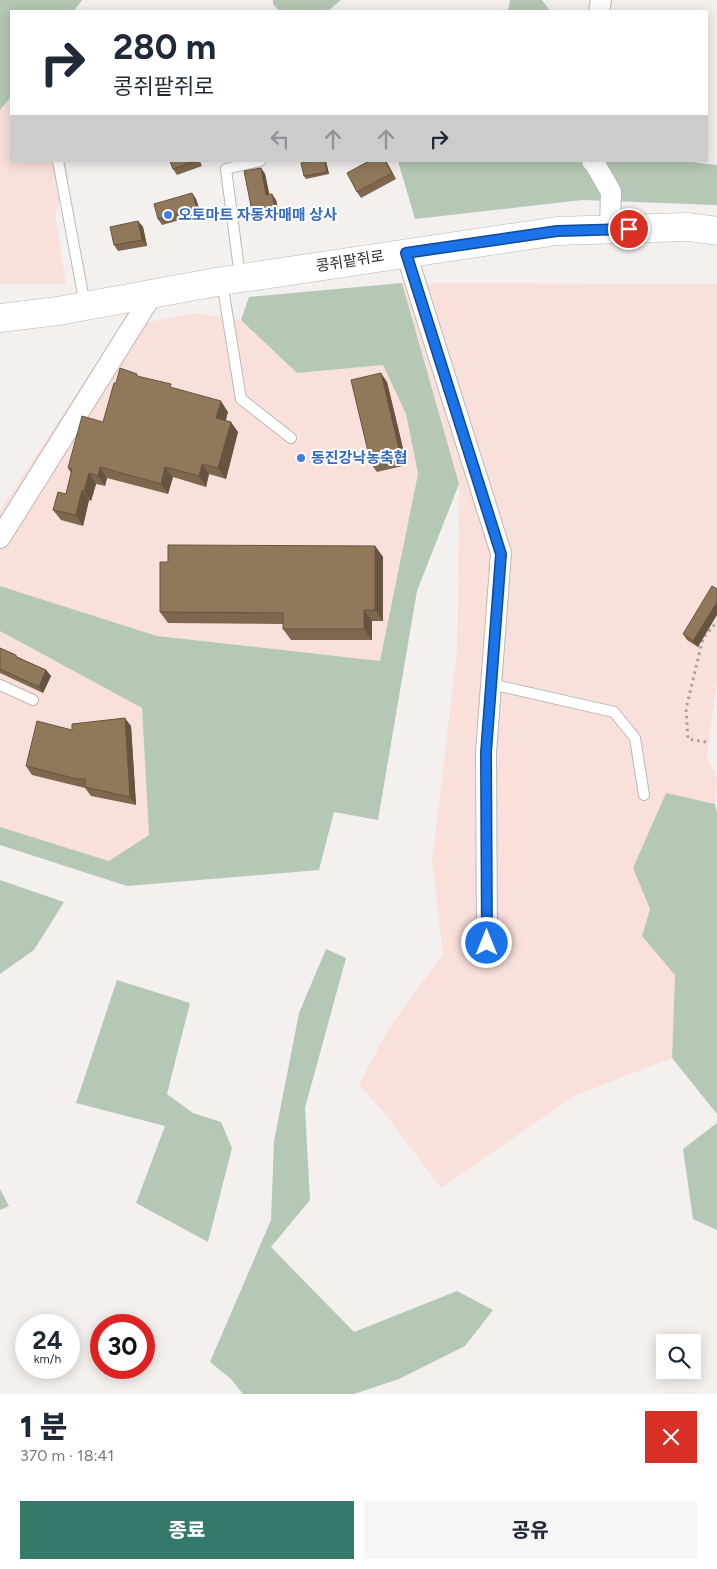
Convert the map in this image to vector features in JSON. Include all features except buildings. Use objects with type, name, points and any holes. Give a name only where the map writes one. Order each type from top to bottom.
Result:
[{"type":"main road","name":"콩쥐팥쥐로","points":[[0,318],[152,295],[231,280],[557,231],[688,227],[717,231]]},
{"type":"street","points":[[593,162],[611,192],[610,230]]},
{"type":"street","points":[[406,253],[501,554],[486,752],[487,943]]},
{"type":"street","points":[[0,538],[152,295]]},
{"type":"lane","points":[[58,162],[85,306]]},
{"type":"lane","points":[[256,162],[226,169],[231,280],[241,400],[291,438]]},
{"type":"lane","points":[[491,684],[614,712],[635,738],[644,795]]},
{"type":"lane","points":[[0,685],[33,700]]},
{"type":"path","points":[[706,742],[688,739],[686,709],[703,638],[717,622]]},
{"type":"shaded area","points":[[10,98],[10,162],[66,162],[69,180],[55,215],[66,284],[0,284],[0,110]]},
{"type":"shaded area","points":[[402,283],[717,284],[717,678],[707,757],[717,777],[715,804],[666,793],[633,868],[650,909],[642,936],[675,975],[672,1058],[574,1096],[441,1188],[383,1111],[359,1085],[387,1031],[443,954],[432,862],[457,652],[459,484]]},
{"type":"shaded area","points":[[194,313],[241,320],[297,373],[383,365],[406,414],[418,474],[380,661],[157,636],[0,586],[0,511],[119,328]]},
{"type":"shaded area","points":[[0,631],[142,708],[149,835],[109,861],[0,827]]},
{"type":"green space","points":[[0,0],[82,0],[75,10],[10,10],[10,98],[0,110]]},
{"type":"green space","points":[[273,0],[341,0],[329,10],[278,10],[273,4]]},
{"type":"green space","points":[[510,0],[542,0],[549,10],[508,10]]},
{"type":"green space","points":[[398,162],[692,162],[717,165],[717,205],[582,200],[415,219]]},
{"type":"green space","points":[[402,283],[459,484],[417,591],[378,820],[334,812],[319,870],[127,886],[0,845],[0,827],[109,861],[149,835],[142,708],[0,631],[0,586],[157,636],[380,661],[418,474],[406,414],[383,365],[297,373],[241,320],[249,297]]},
{"type":"green space","points":[[666,793],[715,804],[717,813],[717,1114],[672,1058],[675,975],[642,936],[650,909],[633,868]]},
{"type":"green space","points":[[0,880],[64,902],[34,950],[0,974]]},
{"type":"green space","points":[[326,949],[346,958],[305,1108],[310,1200],[271,1247],[354,1332],[457,1291],[493,1310],[465,1346],[399,1379],[354,1394],[243,1394],[231,1379],[210,1362],[271,1220],[274,1141],[299,1013]]},
{"type":"green space","points":[[117,980],[190,1003],[167,1094],[193,1113],[221,1122],[232,1148],[208,1242],[136,1203],[165,1126],[76,1103]]},
{"type":"green space","points":[[717,1123],[717,1230],[693,1219],[683,1149]]},
{"type":"green space","points":[[0,1189],[9,1206],[0,1210]]},
{"type":"place","name":"오토마트 자동차매매 상사","points":[[168,215]]},
{"type":"place","name":"동진강낙농축협","points":[[301,458]]},
{"type":"route","points":[[487,943],[486,752],[501,554],[406,253],[557,231],[629,229]]}]
